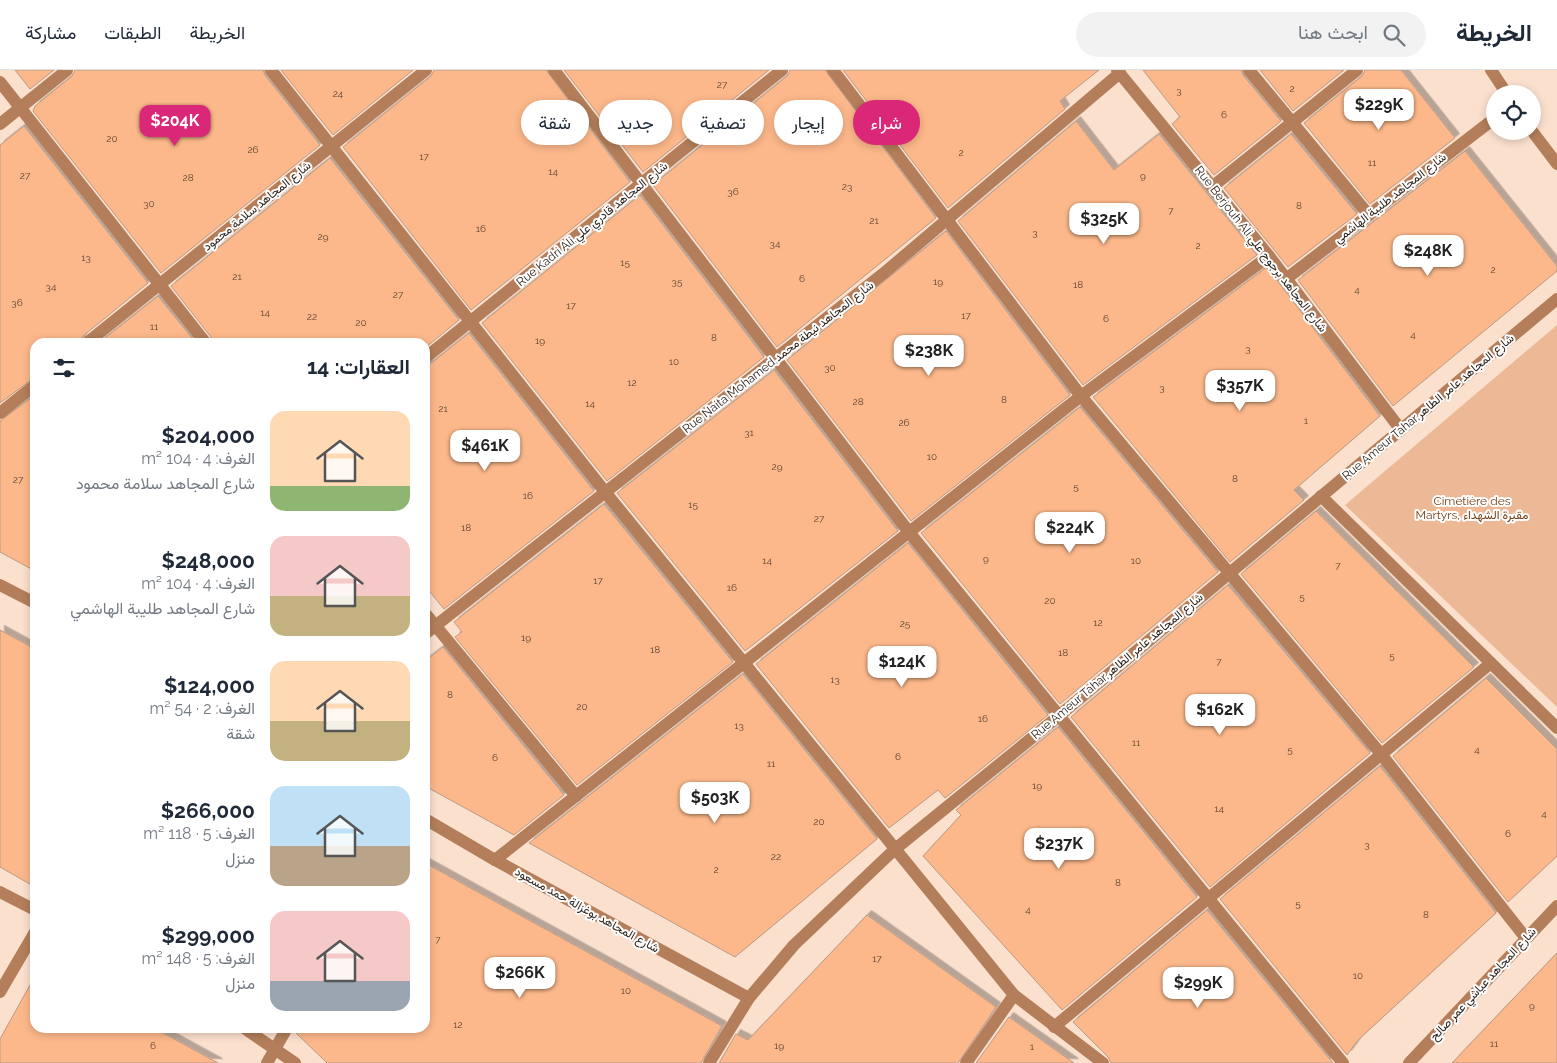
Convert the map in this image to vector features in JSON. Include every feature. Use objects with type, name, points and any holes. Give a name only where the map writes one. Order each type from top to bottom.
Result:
[{"type":"street","points":[[0,124],[67,70]]},
{"type":"street","points":[[271,70],[606,493],[1014,996],[1103,1063]]},
{"type":"street","name":"شارع المجاهد سلامة محمود","points":[[93,338],[426,70]]},
{"type":"street","points":[[554,70],[910,532],[1343,1063]]},
{"type":"street","name":"Rue Kadri Ali,شارع المجاهد قادري علي","points":[[430,354],[782,70]]},
{"type":"street","points":[[833,70],[1081,396],[1228,574],[1381,754],[1525,937]]},
{"type":"street","points":[[1249,70],[1369,215]]},
{"type":"street","points":[[1212,187],[1357,70]]},
{"type":"street","points":[[1491,70],[1501,85]]},
{"type":"street","name":"Rue Naita Mohamed,شارع المجاهد نيطة محمد","points":[[430,630],[776,360],[946,220],[1119,71]]},
{"type":"street","name":"Rue Berjouh Ali,شارع المجاهد برجوح علي","points":[[1119,71],[1269,256],[1402,430]]},
{"type":"street","points":[[0,82],[202,338]]},
{"type":"street","name":"شارع المجاهد طليبة الهاشمي","points":[[1286,279],[1486,125]]},
{"type":"street","points":[[1539,140],[1557,164]]},
{"type":"street","points":[[495,860],[1081,396],[1269,256]]},
{"type":"street","name":"Rue Ameur Tahar,شارع المجاهد عامر الطاهر","points":[[709,1063],[750,998],[794,945],[894,850],[1060,715],[1557,299]]},
{"type":"street","points":[[0,413],[30,389]]},
{"type":"street","points":[[1321,496],[1557,728]]},
{"type":"street","points":[[0,585],[30,600]]},
{"type":"street","points":[[430,630],[576,796]]},
{"type":"street","points":[[1054,1027],[1491,663]]},
{"type":"street","name":"شارع المجاهد بوغزالة حمد مسعود","points":[[430,822],[495,860],[750,998]]},
{"type":"street","points":[[0,892],[30,907]]},
{"type":"street","name":"شارع المجاهد عياشي عمر صالح","points":[[1409,1063],[1525,937],[1557,906]]},
{"type":"street","points":[[0,992],[30,941]]},
{"type":"street","points":[[966,1063],[1014,996]]},
{"type":"street","points":[[251,1033],[295,1063]]},
{"type":"street","points":[[267,1063],[284,1033]]},
{"type":"green space","name":"Cimetière des Martyrs, مقبرة الشهداء","points":[[1557,325],[1557,707],[1345,505]]},
{"type":"building","points":[[15,70],[54,70],[30,89]]},
{"type":"building","points":[[75,70],[263,70],[320,145],[161,273],[33,111],[35,106],[72,76]]},
{"type":"building","points":[[281,70],[413,70],[333,135]]},
{"type":"building","points":[[434,70],[546,70],[568,100],[521,100],[521,145],[589,145],[589,127],[599,141],[599,145],[602,145],[630,182],[471,310],[343,147],[431,76]]},
{"type":"building","points":[[564,70],[769,70],[732,100],[682,100],[682,140],[643,172],[622,145],[672,145],[672,100],[599,100],[599,115]]},
{"type":"building","points":[[790,70],[825,70],[853,107],[853,145],[881,145],[936,218],[777,347],[653,185],[702,145],[764,145],[764,100],[757,100],[787,76]]},
{"type":"building","points":[[843,70],[1099,70],[1060,101],[1065,109],[948,208],[900,145],[920,145],[920,100],[866,100]]},
{"type":"building","points":[[1143,70],[1241,70],[1243,75],[1281,121],[1214,175],[1172,124],[1180,117]]},
{"type":"building","points":[[1260,70],[1344,70],[1293,111]]},
{"type":"building","points":[[1365,70],[1401,70],[1455,138],[1370,204],[1304,123],[1362,76]]},
{"type":"building","points":[[1076,121],[1114,170],[1159,134],[1257,255],[1083,385],[958,221]]},
{"type":"building","points":[[24,126],[148,283],[82,338],[30,338],[30,381],[0,403],[0,145]]},
{"type":"building","points":[[1291,134],[1357,214],[1288,267],[1224,188]]},
{"type":"building","points":[[1465,151],[1557,266],[1557,271],[1393,406],[1298,280]]},
{"type":"building","points":[[330,158],[459,320],[430,344],[430,338],[211,338],[171,286]]},
{"type":"building","points":[[640,195],[764,357],[607,481],[482,323]]},
{"type":"building","points":[[946,231],[1070,395],[911,521],[787,360]]},
{"type":"building","points":[[1267,267],[1380,416],[1294,490],[1304,500],[1230,562],[1093,397]]},
{"type":"building","points":[[158,296],[192,338],[105,338]]},
{"type":"building","points":[[469,333],[594,491],[444,609],[430,592],[430,364]]},
{"type":"building","points":[[774,370],[898,531],[745,651],[617,493]]},
{"type":"building","points":[[30,399],[30,568],[0,552],[0,421]]},
{"type":"building","points":[[1080,407],[1218,572],[1060,704],[921,533]]},
{"type":"building","points":[[604,504],[733,662],[577,785],[455,637],[462,632],[454,622]]},
{"type":"building","points":[[1316,511],[1474,667],[1382,743],[1241,574]]},
{"type":"building","points":[[908,543],[1048,715],[945,798],[938,790],[889,828],[756,664]]},
{"type":"building","points":[[1228,585],[1370,753],[1210,887],[1071,717]]},
{"type":"building","points":[[0,630],[30,646],[30,884],[0,867]]},
{"type":"building","points":[[443,647],[564,795],[514,835],[430,789],[430,657]]},
{"type":"building","points":[[743,674],[877,839],[735,957],[529,843]]},
{"type":"building","points":[[1486,678],[1557,749],[1557,856],[1508,902],[1393,756]]},
{"type":"building","points":[[1058,727],[1197,897],[1062,1010],[923,856],[961,815],[956,810]]},
{"type":"building","points":[[1380,766],[1496,913],[1358,1040],[1347,1055],[1220,899]]},
{"type":"building","points":[[430,866],[722,1026],[701,1063],[327,1063],[296,1033],[430,1033]]},
{"type":"building","points":[[1207,910],[1333,1063],[1111,1063],[1108,1057],[1073,1022]]},
{"type":"building","points":[[867,915],[996,1007],[958,1063],[719,1063],[736,1034],[748,1040]]},
{"type":"building","points":[[1557,953],[1557,1063],[1452,1063],[1491,1022]]},
{"type":"building","points":[[30,985],[30,1033],[163,1033],[218,1063],[0,1063],[0,1039]]},
{"type":"building","points":[[1009,1017],[1074,1063],[976,1063]]}]
